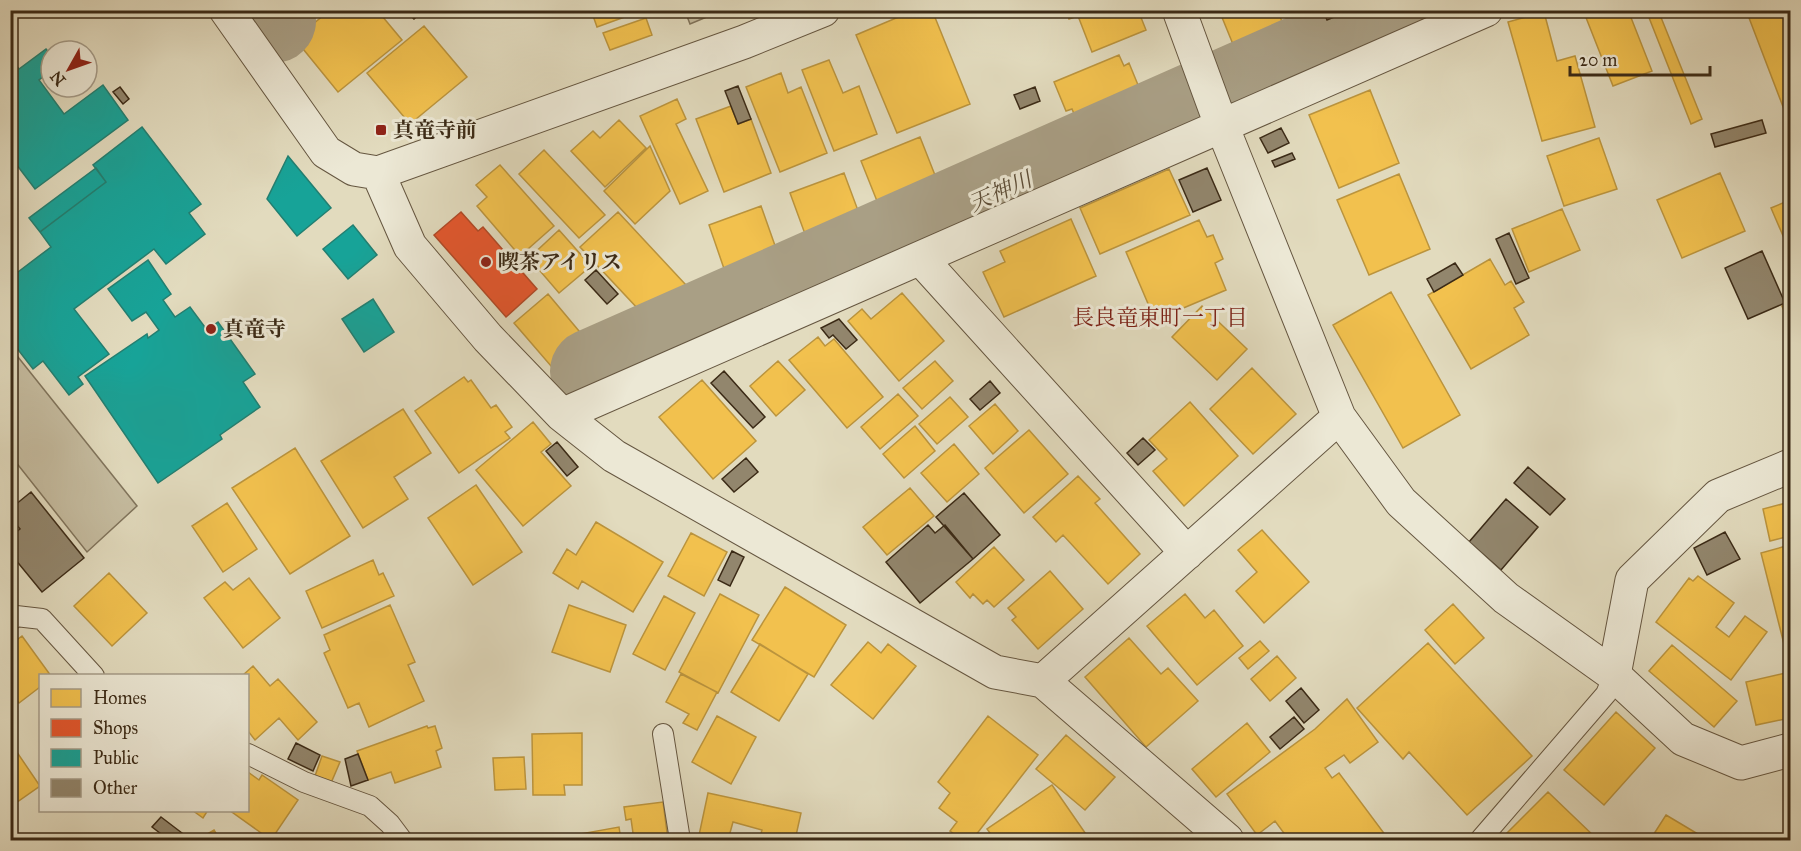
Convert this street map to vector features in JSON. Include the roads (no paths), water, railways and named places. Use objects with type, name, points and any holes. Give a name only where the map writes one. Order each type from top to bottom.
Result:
[{"type":"street","points":[[226,10],[326,152],[354,169],[378,173],[744,42],[823,10]]},
{"type":"street","points":[[1179,10],[1215,108],[1339,417],[1401,502],[1506,598],[1614,675],[1683,739],[1741,763],[1788,760]]},
{"type":"street","points":[[562,415],[921,259],[1215,108],[1486,10]]},
{"type":"street","points":[[378,173],[410,246],[488,338],[562,415],[614,456],[995,672],[1042,681],[1227,840]]},
{"type":"street","points":[[921,259],[1187,553]]},
{"type":"street","points":[[1042,681],[1339,417]]},
{"type":"street","points":[[1614,675],[1632,580],[1718,496],[1791,466]]},
{"type":"lane","points":[[12,615],[42,618],[93,674]]},
{"type":"lane","points":[[1480,840],[1606,694],[1614,675]]},
{"type":"lane","points":[[663,734],[680,840]]},
{"type":"lane","points":[[249,754],[304,782],[370,806],[390,824],[402,840]]},
{"type":"waterway","name":"天神川","points":[[267,10],[274,21]]},
{"type":"waterway","name":"天神川","points":[[592,371],[1408,10]]},
{"type":"place","name":"真竜寺前","points":[[381,130]]},
{"type":"place","name":"喫茶アイリス","points":[[486,262]]},
{"type":"place","name":"真竜寺","points":[[211,329]]},
{"type":"district","name":"長良竜東町一丁目","points":[[1160,317]]}]
